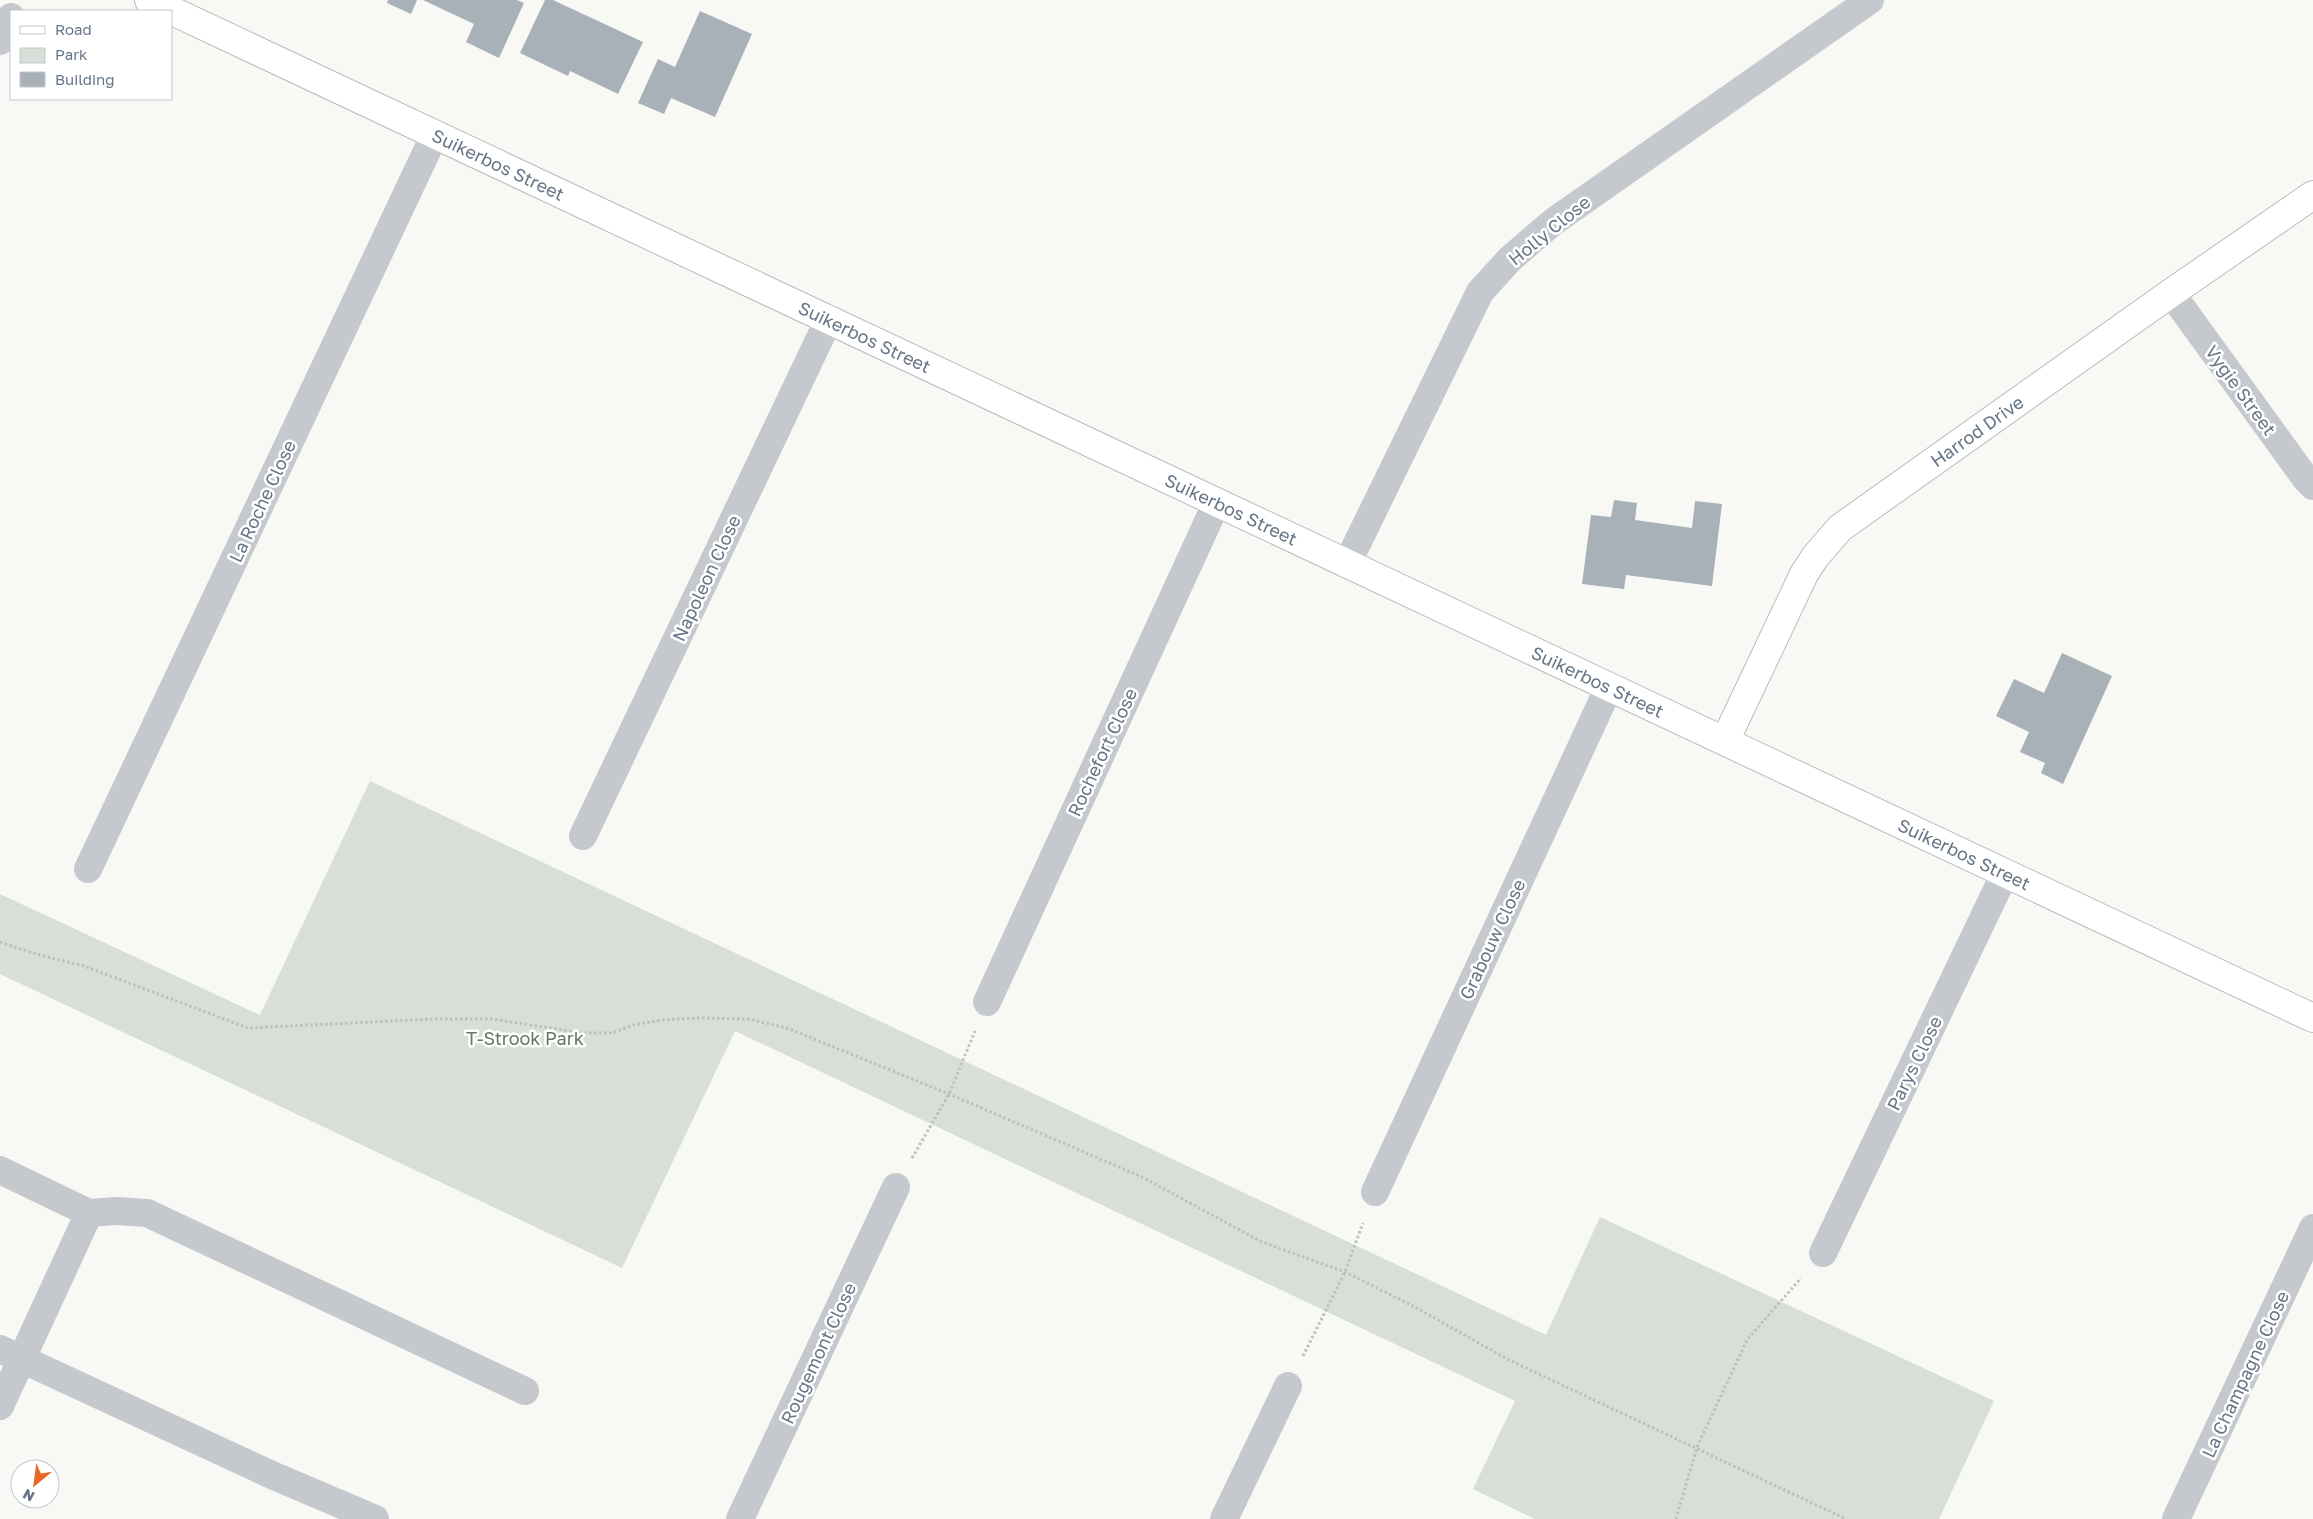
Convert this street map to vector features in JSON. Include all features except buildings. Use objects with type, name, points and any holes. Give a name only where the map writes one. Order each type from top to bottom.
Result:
[{"type":"street","name":"Suikerbos Street","points":[[150,0],[182,7],[435,134],[2313,1018]]},
{"type":"street","name":"Holly Close","points":[[1348,564],[1480,292],[1510,259],[1553,222],[1870,0]]},
{"type":"street","points":[[0,41],[10,19]]},
{"type":"street","name":"La Roche Close","points":[[88,869],[435,134]]},
{"type":"street","name":"Harrod Drive","points":[[1725,741],[1804,574],[1815,557],[1840,528],[2171,293],[2313,196]]},
{"type":"street","name":"Vygie Street","points":[[2171,293],[2313,486]]},
{"type":"street","name":"Napoleon Close","points":[[583,836],[829,319]]},
{"type":"street","name":"Rochefort Close","points":[[987,1002],[1218,502]]},
{"type":"street","name":"Grabouw Close","points":[[1375,1192],[1609,687]]},
{"type":"street","name":"Parys Close","points":[[1823,1253],[2005,873]]},
{"type":"street","points":[[0,1170],[89,1213],[116,1210],[147,1213],[525,1392]]},
{"type":"street","name":"Rougemont Close","points":[[740,1519],[896,1186]]},
{"type":"street","points":[[0,1406],[11,1354],[89,1213]]},
{"type":"street","name":"La Champagne Close","points":[[2176,1519],[2313,1228]]},
{"type":"street","points":[[11,1354],[274,1476],[375,1519]]},
{"type":"street","points":[[1224,1519],[1288,1386]]},
{"type":"path","points":[[0,942],[36,954],[84,966],[248,1028],[492,1019],[583,1033],[612,1033],[662,1020],[696,1018],[748,1019],[786,1028],[949,1094],[1142,1177],[1262,1242],[1345,1272],[1415,1307],[1515,1363],[1697,1447],[1846,1519]]},
{"type":"path","points":[[896,1186],[949,1094],[987,1002]]},
{"type":"path","points":[[1288,1386],[1345,1272],[1375,1192]]},
{"type":"path","points":[[1676,1519],[1697,1447],[1747,1340],[1823,1253]]},
{"type":"green space","name":"T-Strook Park","points":[[370,781],[1546,1335],[1600,1217],[1994,1401],[1939,1519],[1535,1519],[1473,1489],[1515,1401],[735,1031],[622,1268],[0,974],[0,894],[260,1015]]}]
